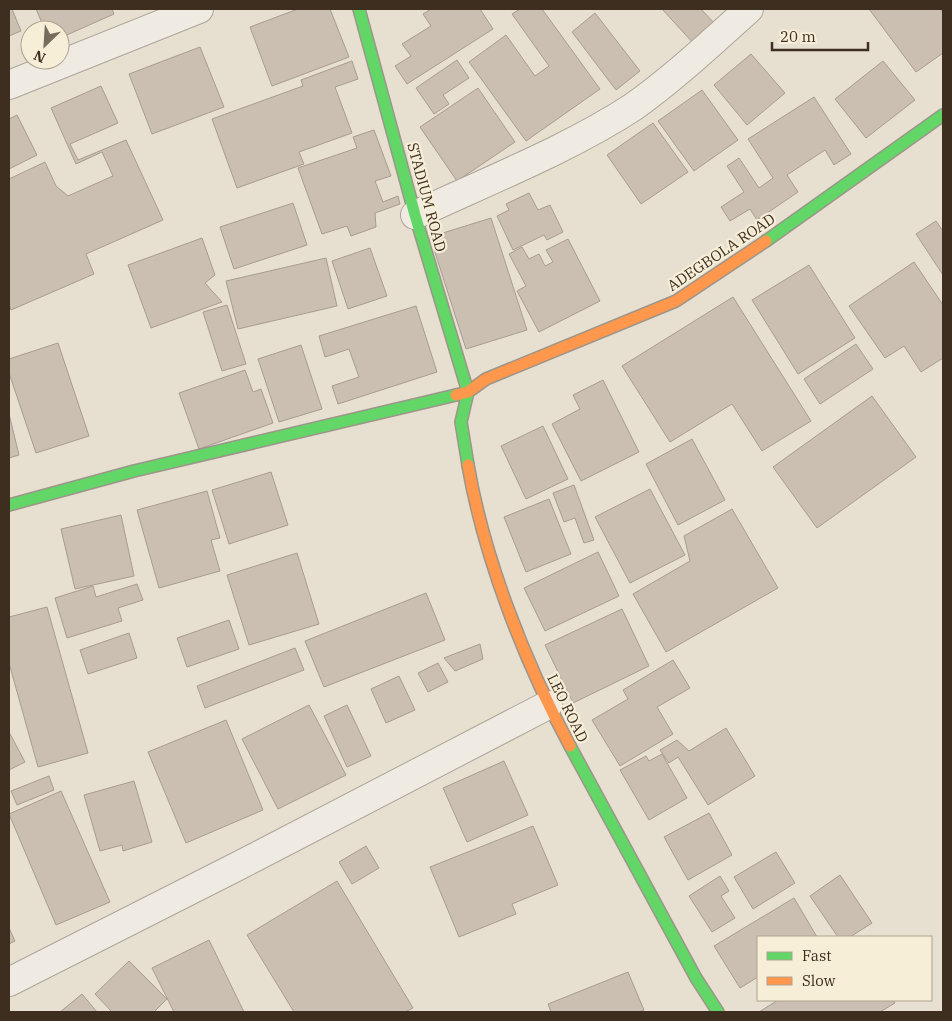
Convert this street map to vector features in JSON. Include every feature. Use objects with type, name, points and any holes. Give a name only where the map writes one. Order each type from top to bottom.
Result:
[{"type":"street","points":[[9,85],[199,9]]},
{"type":"street","name":"STADIUM ROAD","points":[[359,9],[415,214],[468,392]]},
{"type":"street","points":[[415,214],[563,146],[632,107],[695,57],[749,9]]},
{"type":"street","name":"ADEGBOLA ROAD","points":[[468,392],[486,379],[676,301],[740,260],[943,115]]},
{"type":"street","points":[[9,505],[134,471],[468,392]]},
{"type":"street","name":"LEO ROAD","points":[[468,392],[461,422],[476,510],[515,625],[548,705],[696,978],[718,1012]]},
{"type":"street","points":[[9,982],[240,865],[548,705]]},
{"type":"building","points":[[9,9],[12,9],[20,31],[9,36]]},
{"type":"building","points":[[36,9],[112,9],[114,14],[70,34],[70,20],[41,20]]},
{"type":"building","points":[[298,9],[330,9],[349,57],[272,86],[250,27]]},
{"type":"building","points":[[431,9],[480,9],[493,29],[407,84],[395,66],[411,56],[402,44],[431,26],[423,14]]},
{"type":"building","points":[[520,9],[542,9],[600,89],[526,141],[469,62],[506,35],[535,76],[549,66],[512,14]]},
{"type":"building","points":[[662,9],[701,9],[715,24],[694,44]]},
{"type":"building","points":[[869,9],[940,9],[943,13],[943,53],[916,72]]},
{"type":"building","points":[[595,13],[640,71],[616,90],[572,32]]},
{"type":"building","points":[[200,47],[224,107],[152,134],[129,74]]},
{"type":"building","points":[[751,54],[785,93],[747,125],[714,85]]},
{"type":"building","points":[[457,60],[469,78],[443,95],[449,104],[434,114],[416,88]]},
{"type":"building","points":[[352,61],[358,79],[335,87],[352,133],[299,152],[304,164],[237,188],[212,119],[303,86],[301,80]]},
{"type":"building","points":[[883,61],[915,100],[866,138],[835,99]]},
{"type":"building","points":[[101,86],[118,123],[70,144],[78,160],[126,140],[163,220],[86,254],[94,274],[11,310],[9,304],[9,179],[45,162],[56,186],[68,196],[113,176],[102,152],[76,164],[51,108]]},
{"type":"building","points":[[478,88],[515,142],[457,181],[420,127]]},
{"type":"building","points":[[702,90],[738,140],[694,171],[658,121]]},
{"type":"building","points":[[814,97],[851,154],[834,165],[825,150],[787,175],[798,192],[757,220],[750,209],[730,221],[721,207],[744,192],[727,166],[739,158],[759,188],[773,178],[748,139]]},
{"type":"building","points":[[17,115],[37,155],[9,169],[9,119]]},
{"type":"building","points":[[653,123],[688,172],[641,204],[607,155]]},
{"type":"building","points":[[374,130],[391,176],[375,181],[383,202],[398,196],[400,204],[375,213],[376,227],[351,236],[347,226],[322,234],[298,168],[357,148],[353,137]]},
{"type":"building","points":[[529,193],[538,210],[550,205],[563,232],[547,240],[544,235],[513,250],[497,216],[509,210],[506,204]]},
{"type":"building","points":[[293,203],[307,245],[234,269],[220,227]]},
{"type":"building","points":[[491,218],[527,330],[466,349],[430,237]]},
{"type":"building","points":[[936,221],[943,231],[943,275],[916,234]]},
{"type":"building","points":[[202,238],[215,275],[205,283],[222,302],[151,328],[128,265]]},
{"type":"building","points":[[568,239],[600,301],[539,332],[517,291],[526,286],[509,254],[522,247],[529,259],[539,254],[545,266],[553,262],[546,250]]},
{"type":"building","points":[[370,248],[387,296],[348,309],[332,261]]},
{"type":"building","points":[[326,258],[337,306],[238,329],[226,281]]},
{"type":"building","points":[[914,262],[943,305],[943,358],[921,372],[904,346],[885,358],[849,306]]},
{"type":"building","points":[[809,265],[855,338],[798,374],[752,300]]},
{"type":"building","points":[[733,297],[811,421],[762,451],[732,404],[670,442],[622,366]]},
{"type":"building","points":[[227,305],[246,364],[222,371],[203,312]]},
{"type":"building","points":[[416,306],[437,372],[338,404],[332,386],[359,377],[349,349],[325,357],[319,336]]},
{"type":"building","points":[[58,343],[89,436],[36,453],[9,373],[9,359]]},
{"type":"building","points":[[856,344],[873,369],[820,404],[804,379]]},
{"type":"building","points":[[301,345],[322,409],[279,422],[258,359]]},
{"type":"building","points":[[245,370],[253,392],[261,389],[273,423],[199,449],[179,393]]},
{"type":"building","points":[[603,380],[639,452],[581,481],[552,424],[580,409],[573,395]]},
{"type":"building","points":[[872,396],[916,457],[817,528],[773,467]]},
{"type":"building","points":[[9,414],[19,455],[9,458]]},
{"type":"building","points":[[543,426],[568,479],[526,499],[501,446]]},
{"type":"building","points":[[692,439],[725,500],[678,525],[646,464]]},
{"type":"building","points":[[271,472],[288,525],[229,544],[212,490]]},
{"type":"building","points":[[574,485],[594,540],[584,543],[575,518],[564,522],[553,493]]},
{"type":"building","points":[[650,489],[685,555],[630,583],[595,517]]},
{"type":"building","points":[[207,491],[220,538],[211,540],[220,571],[159,588],[137,510]]},
{"type":"building","points":[[549,499],[571,554],[526,572],[504,517]]},
{"type":"building","points":[[732,509],[778,588],[666,652],[633,594],[690,561],[684,536]]},
{"type":"building","points":[[121,515],[134,576],[75,589],[61,529]]},
{"type":"building","points":[[598,552],[619,596],[545,631],[524,588]]},
{"type":"building","points":[[297,553],[319,624],[249,645],[227,575]]},
{"type":"building","points":[[137,584],[143,600],[118,608],[122,621],[67,638],[55,598],[93,586],[96,597]]},
{"type":"building","points":[[426,593],[445,640],[324,687],[305,641]]},
{"type":"building","points":[[47,607],[88,753],[38,767],[9,663],[9,617]]},
{"type":"building","points":[[622,609],[649,666],[573,703],[545,645]]},
{"type":"building","points":[[229,620],[239,649],[187,667],[177,638]]},
{"type":"building","points":[[129,633],[137,658],[88,674],[80,650]]},
{"type":"building","points":[[480,644],[483,659],[455,671],[444,658]]},
{"type":"building","points":[[295,648],[304,670],[205,708],[197,686]]},
{"type":"building","points":[[673,660],[690,688],[657,707],[673,734],[620,766],[592,720],[628,699],[623,690]]},
{"type":"building","points":[[438,663],[448,682],[428,692],[418,673]]},
{"type":"building","points":[[399,676],[415,710],[386,723],[371,689]]},
{"type":"building","points":[[309,705],[346,775],[278,809],[242,739]]},
{"type":"building","points":[[347,705],[371,756],[347,767],[324,716]]},
{"type":"building","points":[[226,720],[263,810],[186,843],[148,752]]},
{"type":"building","points":[[726,728],[755,776],[708,805],[678,757],[669,763],[660,750],[677,740],[689,751]]},
{"type":"building","points":[[9,732],[25,762],[9,770]]},
{"type":"building","points":[[662,754],[687,798],[649,820],[620,770],[646,756],[649,761]]},
{"type":"building","points":[[504,761],[528,815],[467,842],[443,788]]},
{"type":"building","points":[[49,776],[54,790],[17,805],[11,791]]},
{"type":"building","points":[[134,781],[152,842],[123,851],[122,845],[100,851],[84,795]]},
{"type":"building","points":[[61,791],[110,902],[56,925],[9,814]]},
{"type":"building","points":[[709,813],[732,855],[688,880],[664,837]]},
{"type":"building","points":[[533,826],[558,885],[512,904],[516,914],[459,937],[430,867]]},
{"type":"building","points":[[366,846],[379,868],[352,884],[339,862]]},
{"type":"building","points":[[776,852],[795,883],[753,909],[734,877]]},
{"type":"building","points":[[840,875],[872,923],[852,936],[837,936],[810,896]]},
{"type":"building","points":[[720,876],[729,891],[721,896],[735,918],[712,932],[689,896]]},
{"type":"building","points":[[337,881],[413,1008],[405,1012],[294,1012],[247,935]]},
{"type":"building","points":[[794,898],[816,936],[757,936],[757,978],[740,988],[714,946]]},
{"type":"building","points":[[9,928],[15,941],[9,944]]},
{"type":"building","points":[[209,940],[244,1012],[174,1012],[152,968]]},
{"type":"building","points":[[129,961],[167,999],[154,1012],[112,1012],[95,994]]},
{"type":"building","points":[[628,972],[644,1010],[639,1012],[551,1012],[548,1004]]},
{"type":"building","points":[[82,994],[97,1012],[60,1012]]},
{"type":"building","points":[[776,1001],[894,1001],[895,1003],[880,1012],[759,1012]]},
{"type":"traffic: fast","points":[[359,9],[415,215],[468,392],[461,422],[468,465]]},
{"type":"traffic: fast","points":[[766,241],[943,115]]},
{"type":"traffic: fast","points":[[9,505],[134,471],[456,395]]},
{"type":"traffic: fast","points":[[570,746],[696,978],[718,1012]]},
{"type":"traffic: slow","points":[[456,395],[468,392],[486,379],[676,301],[766,241]]},
{"type":"traffic: slow","points":[[468,465],[484,536],[508,609],[537,680],[570,746]]}]
